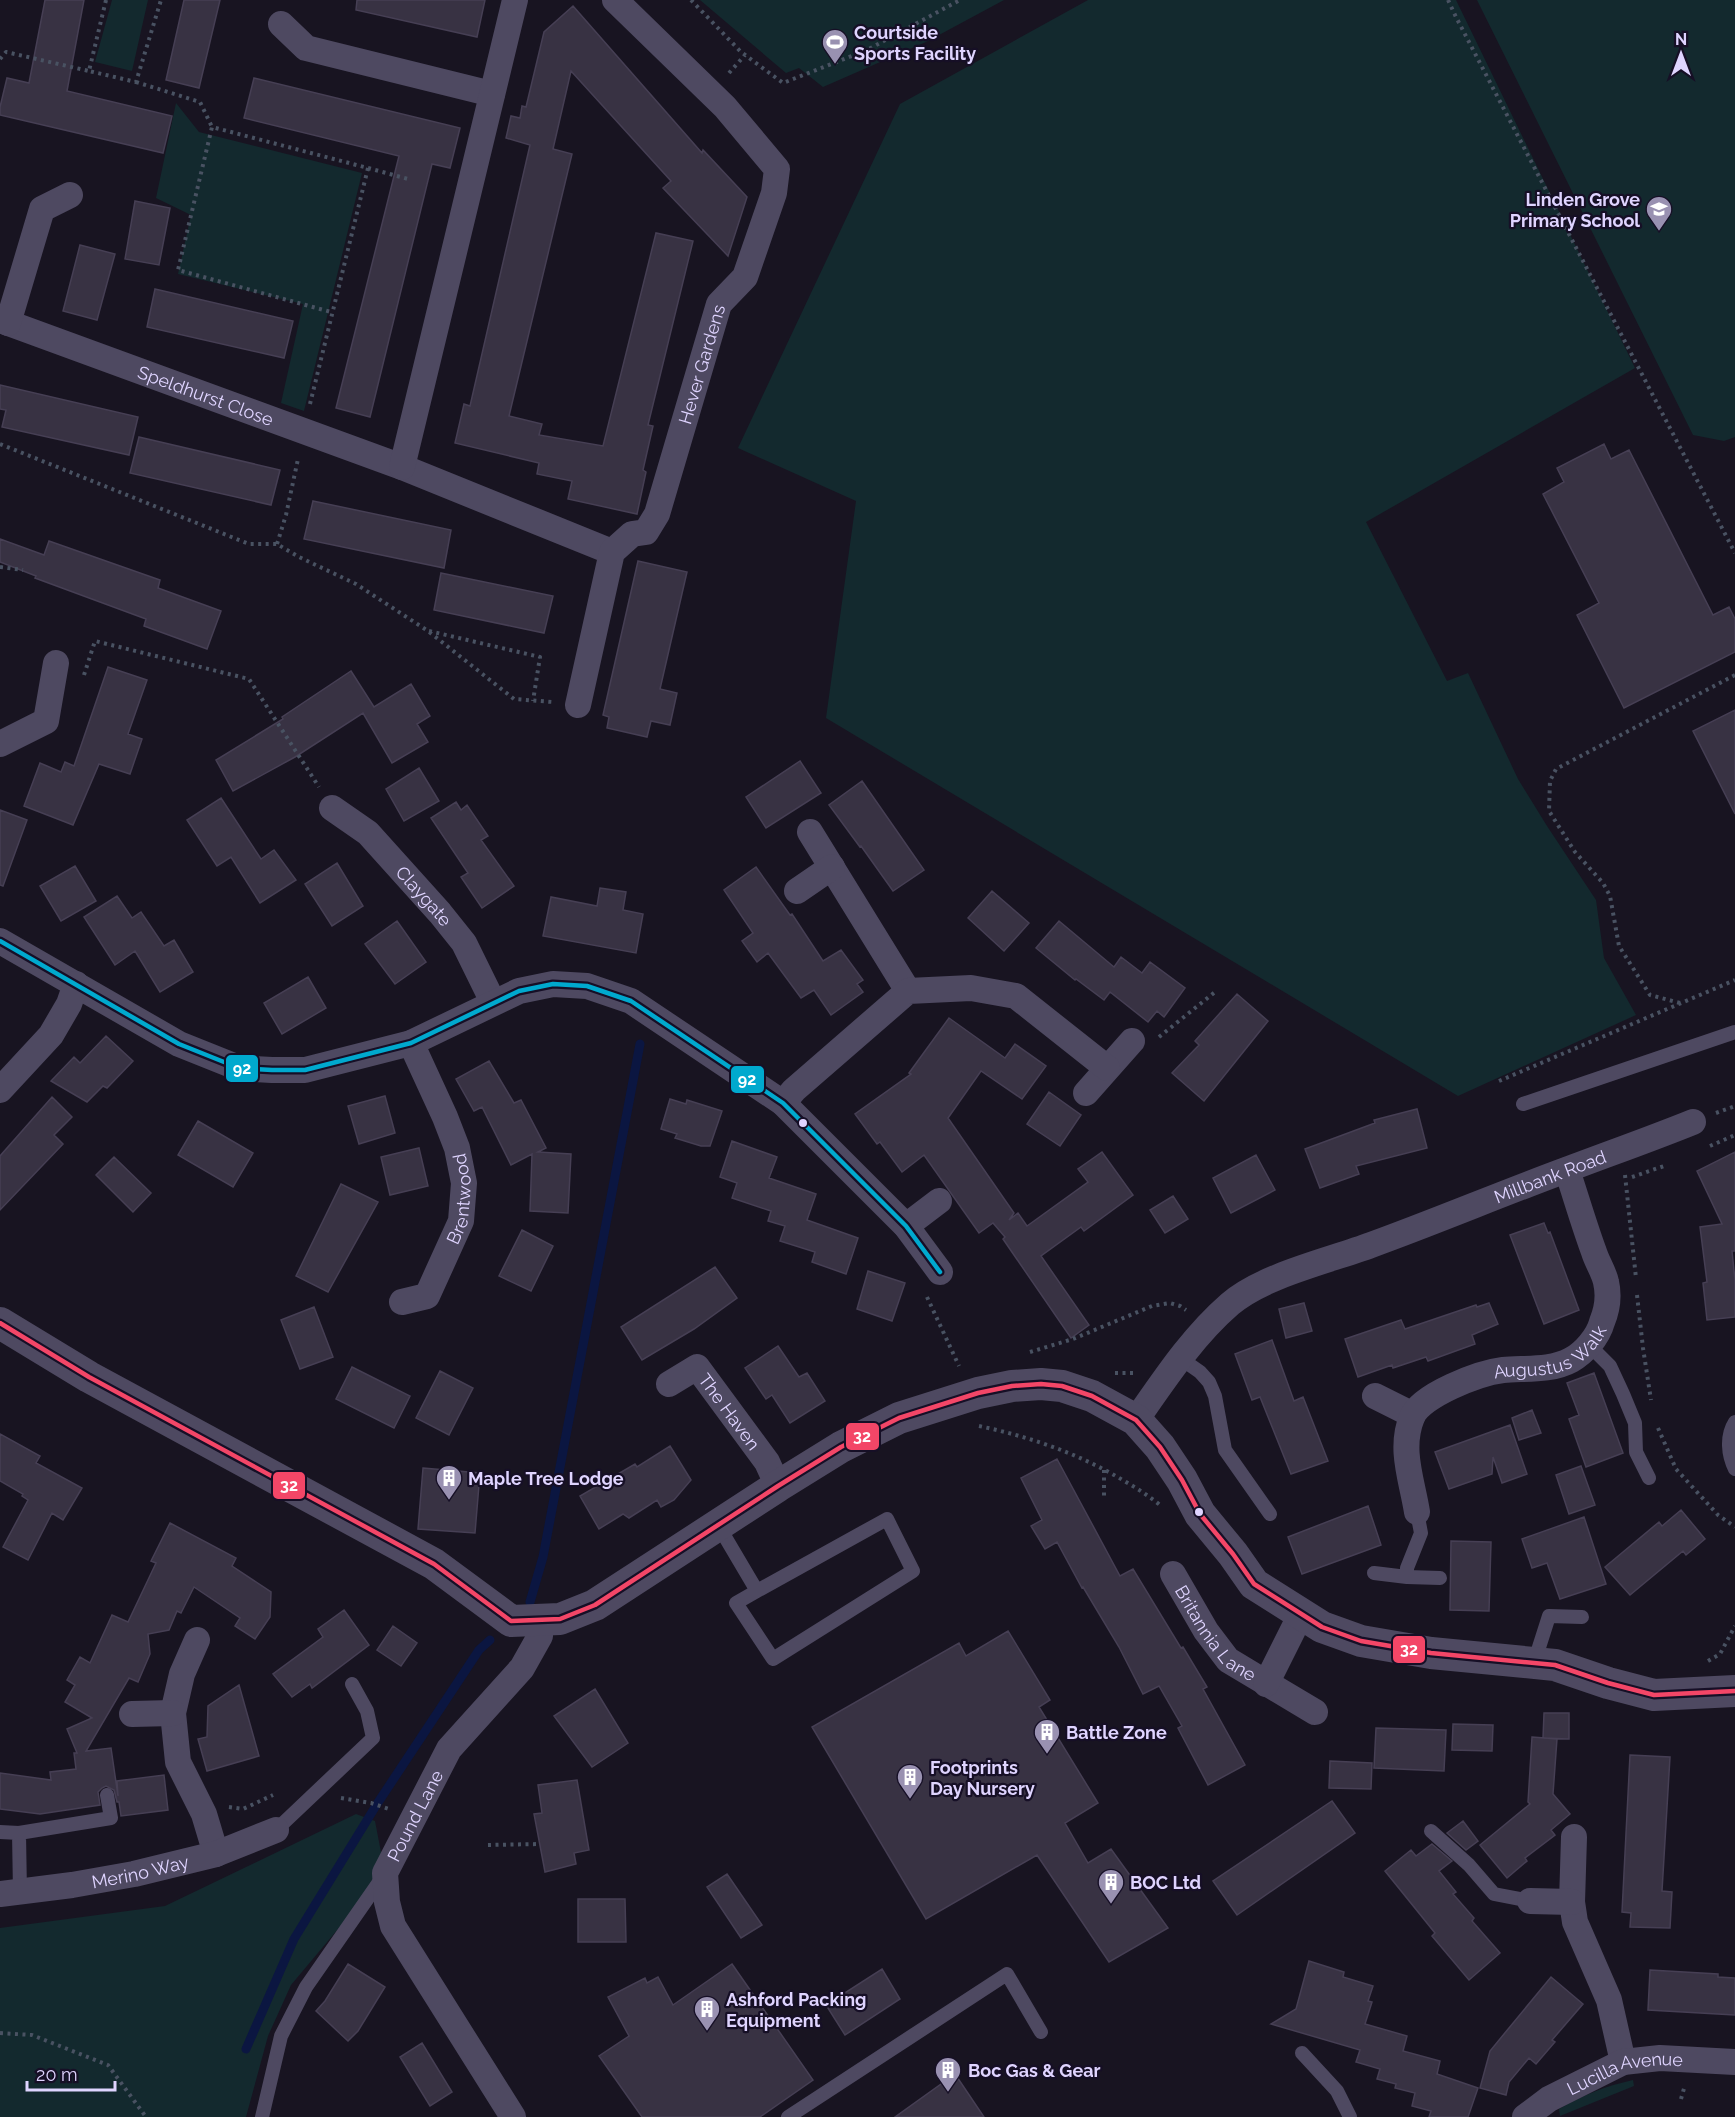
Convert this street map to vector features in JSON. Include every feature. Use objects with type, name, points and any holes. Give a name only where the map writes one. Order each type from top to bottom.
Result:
[{"type":"street","points":[[402,467],[515,0]]},
{"type":"street","name":"Hever Gardens","points":[[612,552],[632,534],[646,532],[657,514],[719,304],[745,277],[774,193],[777,169],[725,107],[615,0]]},
{"type":"street","points":[[281,24],[306,48],[492,94]]},
{"type":"street","name":"Speldhurst Close","points":[[70,195],[42,210],[4,321],[402,467],[612,552]]},
{"type":"street","points":[[578,705],[612,552]]},
{"type":"street","points":[[0,744],[46,721],[56,663]]},
{"type":"street","name":"Claygate","points":[[332,808],[368,833],[440,913],[464,943],[493,1002]]},
{"type":"street","points":[[810,832],[908,991]]},
{"type":"street","points":[[797,891],[832,867]]},
{"type":"street","points":[[0,941],[179,1044],[238,1068],[272,1071],[305,1070],[411,1043],[519,991],[553,984],[587,986],[631,1001],[783,1103],[906,1226],[940,1272]]},
{"type":"street","points":[[0,1090],[51,1035],[69,1004],[76,984]]},
{"type":"street","points":[[783,1103],[794,1090],[908,991],[971,988],[1016,996],[1107,1068]]},
{"type":"street","points":[[1086,1093],[1132,1041]]},
{"type":"street","name":"Brentwood","points":[[402,1302],[427,1296],[460,1221],[464,1183],[457,1148],[411,1043]]},
{"type":"street","name":"Millbank Road","points":[[1136,1420],[1180,1359],[1208,1327],[1230,1304],[1264,1284],[1693,1122]]},
{"type":"street","name":"Augustus Walk","points":[[1413,1415],[1426,1400],[1459,1383],[1500,1370],[1549,1366],[1571,1360],[1589,1345],[1600,1329],[1607,1309],[1606,1282],[1567,1170]]},
{"type":"street","points":[[906,1226],[939,1201]]},
{"type":"street","points":[[0,1323],[89,1377],[434,1564],[510,1621],[560,1620],[595,1605],[841,1447],[899,1418],[966,1397],[1012,1386],[1041,1384],[1062,1386],[1092,1396],[1136,1420],[1160,1447],[1182,1480],[1200,1514],[1254,1584],[1322,1627],[1361,1641],[1431,1653],[1555,1665],[1608,1683],[1654,1695],[1735,1691]]},
{"type":"street","name":"The Haven","points":[[669,1384],[697,1367],[767,1462],[778,1486]]},
{"type":"street","points":[[1375,1396],[1413,1415],[1408,1431],[1406,1463],[1417,1512]]},
{"type":"street","name":"Britannia Lane","points":[[1173,1574],[1206,1631],[1228,1660],[1315,1712]]},
{"type":"street","name":"Britannia Lane","points":[[1266,1684],[1301,1614]]},
{"type":"street","name":"Pound Lane","points":[[513,2117],[393,1926],[387,1902],[385,1873],[449,1749],[522,1668],[540,1636],[537,1621]]},
{"type":"street","points":[[196,1640],[182,1674],[173,1713],[178,1762],[204,1814],[216,1854]]},
{"type":"street","points":[[132,1714],[173,1713]]},
{"type":"street","name":"Merino Way","points":[[10,1893],[134,1874],[216,1854],[276,1830]]},
{"type":"street","points":[[1574,1837],[1572,1902],[1575,1922],[1609,2000],[1623,2061]]},
{"type":"street","points":[[1530,1901],[1572,1902]]},
{"type":"street","name":"Lucilla Avenue","points":[[1525,2117],[1567,2088],[1623,2061],[1660,2058],[1735,2062]]},
{"type":"lane","points":[[1523,1104],[1735,1032]]},
{"type":"lane","points":[[1589,1345],[1611,1366],[1635,1423],[1636,1452],[1649,1478]]},
{"type":"lane","points":[[1180,1359],[1200,1372],[1209,1382],[1215,1396],[1225,1450],[1270,1515]]},
{"type":"lane","points":[[1735,1422],[1731,1428],[1729,1440],[1731,1461],[1735,1470]]},
{"type":"lane","points":[[1407,1577],[1407,1568],[1421,1533],[1417,1512]]},
{"type":"lane","points":[[887,1519],[913,1571],[773,1659],[736,1603],[758,1591],[887,1519]]},
{"type":"lane","points":[[718,1525],[758,1591]]},
{"type":"lane","points":[[1374,1573],[1440,1578]]},
{"type":"lane","points":[[1534,1663],[1549,1616],[1582,1617]]},
{"type":"lane","points":[[276,1830],[373,1738],[367,1711],[352,1684]]},
{"type":"lane","points":[[0,1832],[19,1833],[111,1818],[107,1795]]},
{"type":"lane","points":[[1431,1831],[1469,1865],[1494,1894],[1530,1901]]},
{"type":"lane","points":[[10,1893],[19,1833]]},
{"type":"lane","points":[[262,2117],[280,2037],[306,1988],[385,1873]]},
{"type":"lane","points":[[788,2117],[1007,1974],[1041,2032]]},
{"type":"lane","points":[[1302,2053],[1337,2091],[1350,2117]]},
{"type":"path","points":[[88,71],[106,0]]},
{"type":"path","points":[[136,82],[160,0]]},
{"type":"path","points":[[692,0],[741,52],[783,83],[867,50],[960,0]]},
{"type":"path","points":[[1448,0],[1735,553]]},
{"type":"path","points":[[0,59],[6,52],[136,82],[200,102],[212,127],[178,270],[331,312],[368,168]]},
{"type":"path","points":[[212,127],[408,179]]},
{"type":"path","points":[[0,444],[249,544],[277,544],[356,584],[428,631],[514,699],[578,705]]},
{"type":"path","points":[[0,567],[23,570]]},
{"type":"path","points":[[428,631],[540,657],[533,701]]},
{"type":"path","points":[[56,663],[84,676],[95,641],[249,679],[332,808]]},
{"type":"path","points":[[1680,1003],[1650,995],[1618,946],[1610,896],[1603,883],[1575,852],[1549,812],[1550,781],[1556,769],[1735,675]]},
{"type":"path","points":[[1499,1081],[1735,980]]},
{"type":"path","points":[[1620,1151],[1626,1179],[1636,1280]]},
{"type":"path","points":[[940,1272],[922,1285],[959,1365],[973,1426],[1032,1439],[1093,1462],[1150,1497],[1165,1510]]},
{"type":"path","points":[[1637,1291],[1652,1407]]},
{"type":"path","points":[[1055,1345],[1152,1306],[1170,1303],[1180,1306],[1208,1327]]},
{"type":"path","points":[[1654,1419],[1676,1469],[1718,1515],[1735,1527]]},
{"type":"path","points":[[1104,1469],[1104,1498]]},
{"type":"path","points":[[204,1814],[226,1806],[243,1809],[273,1795]]},
{"type":"path","points":[[355,1800],[391,1810]]},
{"type":"path","points":[[488,1845],[540,1844]]},
{"type":"path","points":[[0,2033],[32,2035],[108,2066],[146,2117]]},
{"type":"green space","points":[[112,0],[148,0],[132,71],[95,62]]},
{"type":"green space","name":"Courtside Sports Facility","points":[[700,0],[1004,0],[926,42],[823,87],[799,68],[786,73]]},
{"type":"green space","points":[[1088,0],[1456,0],[1635,368],[1366,522],[1447,681],[1468,673],[1518,779],[1596,900],[1604,958],[1636,1015],[1458,1096],[826,718],[856,501],[738,448],[900,104]]},
{"type":"green space","name":"Linden Grove Primary School","points":[[1477,0],[1735,0],[1735,437],[1724,441],[1693,435]]},
{"type":"green space","points":[[176,103],[199,132],[362,173],[304,411],[281,403],[303,304],[178,274],[191,215],[156,198]]},
{"type":"green space","points":[[356,1814],[375,1821],[385,1873],[291,1985],[268,2036],[246,2117],[0,2117],[0,1928],[165,1906]]},
{"type":"green space","points":[[1633,2080],[1634,2086],[1560,2116],[1559,2109],[1577,2099]]},
{"type":"building","points":[[45,0],[84,0],[67,91],[172,116],[163,153],[0,115],[7,78],[29,83]]},
{"type":"building","points":[[184,0],[220,0],[199,88],[166,80]]},
{"type":"building","points":[[357,0],[485,0],[477,37],[356,10]]},
{"type":"building","points":[[573,6],[702,153],[703,150],[747,197],[728,256],[663,188],[671,181],[571,71],[553,149],[572,154],[509,416],[542,424],[539,435],[603,446],[656,233],[693,241],[648,425],[653,426],[643,470],[646,472],[637,514],[568,499],[572,481],[537,474],[539,463],[455,443],[464,404],[470,406],[530,145],[506,138],[511,116],[520,118],[522,106],[526,107],[544,32]]},
{"type":"building","points":[[254,78],[460,128],[450,168],[432,164],[370,417],[336,408],[399,156],[244,118]]},
{"type":"building","points":[[135,201],[170,208],[159,265],[125,259]]},
{"type":"building","points":[[80,245],[115,254],[97,320],[63,311]]},
{"type":"building","points":[[155,289],[293,321],[284,358],[147,327]]},
{"type":"building","points":[[0,385],[138,417],[129,455],[2,427],[6,410],[0,409]]},
{"type":"building","points":[[139,437],[280,470],[271,505],[130,473]]},
{"type":"building","points":[[1604,444],[1611,459],[1629,450],[1713,615],[1729,607],[1735,619],[1735,652],[1624,708],[1577,615],[1599,603],[1543,494],[1564,482],[1557,468]]},
{"type":"building","points":[[313,501],[451,530],[444,568],[304,539]]},
{"type":"building","points":[[0,539],[44,555],[49,541],[160,580],[158,588],[221,611],[207,649],[144,626],[146,619],[35,578],[36,576],[0,562]]},
{"type":"building","points":[[638,561],[687,572],[660,689],[677,693],[670,725],[651,721],[647,737],[607,728],[609,717],[603,715]]},
{"type":"building","points":[[441,573],[553,596],[544,633],[434,610]]},
{"type":"building","points":[[108,667],[147,680],[128,734],[142,739],[130,774],[99,764],[73,825],[24,806],[40,763],[61,772],[65,762],[74,766]]},
{"type":"building","points":[[351,671],[374,707],[411,684],[430,716],[417,724],[428,742],[392,763],[363,713],[295,757],[233,791],[216,760],[283,719],[282,717]]},
{"type":"building","points":[[1735,710],[1735,814],[1693,731]]},
{"type":"building","points":[[800,761],[821,793],[766,828],[746,797]]},
{"type":"building","points":[[419,768],[439,801],[404,821],[386,789]]},
{"type":"building","points":[[862,781],[924,870],[893,891],[829,805]]},
{"type":"building","points":[[221,798],[261,859],[274,850],[296,880],[260,903],[231,857],[217,866],[187,820]]},
{"type":"building","points":[[456,802],[461,810],[467,805],[488,836],[481,840],[514,886],[482,908],[461,877],[468,873],[431,818]]},
{"type":"building","points":[[0,810],[27,820],[3,886],[0,885]]},
{"type":"building","points":[[337,863],[363,906],[332,926],[305,884]]},
{"type":"building","points":[[75,866],[96,901],[61,921],[40,886]]},
{"type":"building","points":[[756,867],[790,915],[792,914],[823,961],[841,950],[863,980],[857,984],[863,992],[831,1015],[814,990],[801,998],[768,953],[757,962],[742,941],[753,933],[724,890]]},
{"type":"building","points":[[600,888],[626,892],[623,910],[643,914],[636,953],[543,936],[551,897],[597,906]]},
{"type":"building","points":[[992,891],[1029,923],[1004,951],[968,918]]},
{"type":"building","points":[[117,896],[132,918],[141,912],[164,946],[174,940],[193,972],[160,992],[135,951],[115,965],[84,917]]},
{"type":"building","points":[[397,921],[426,962],[395,984],[365,944]]},
{"type":"building","points":[[1059,921],[1114,967],[1121,957],[1142,973],[1150,962],[1185,988],[1164,1017],[1157,1011],[1148,1022],[1110,992],[1104,1000],[1036,948]]},
{"type":"building","points":[[308,977],[326,1008],[282,1034],[264,1003]]},
{"type":"building","points":[[1237,994],[1268,1021],[1204,1101],[1172,1073],[1199,1045],[1195,1041]]},
{"type":"building","points":[[949,1018],[1005,1058],[1015,1044],[1046,1066],[1022,1099],[981,1071],[948,1118],[1014,1213],[1009,1220],[1018,1213],[1027,1226],[1088,1182],[1078,1169],[1102,1152],[1133,1195],[1084,1231],[1081,1227],[1041,1256],[1089,1325],[1071,1338],[1003,1239],[1005,1237],[993,1223],[979,1233],[924,1155],[902,1172],[855,1114],[911,1074],[909,1073]]},
{"type":"building","points":[[106,1036],[133,1061],[107,1088],[103,1086],[87,1102],[51,1081],[74,1057],[80,1063]]},
{"type":"building","points":[[489,1061],[514,1103],[521,1100],[546,1148],[538,1152],[571,1154],[568,1213],[530,1211],[532,1154],[511,1165],[482,1107],[474,1111],[456,1079]]},
{"type":"building","points":[[1049,1092],[1081,1115],[1060,1146],[1027,1124]]},
{"type":"building","points":[[385,1096],[395,1133],[359,1144],[348,1106]]},
{"type":"building","points":[[52,1097],[72,1117],[54,1135],[63,1144],[0,1210],[0,1156]]},
{"type":"building","points":[[670,1099],[686,1104],[687,1100],[722,1111],[710,1146],[701,1146],[675,1138],[677,1134],[661,1129]]},
{"type":"building","points":[[1417,1109],[1427,1148],[1356,1166],[1359,1174],[1320,1188],[1305,1149],[1375,1123],[1374,1120]]},
{"type":"building","points":[[198,1121],[253,1153],[233,1187],[178,1155]]},
{"type":"building","points":[[732,1141],[777,1157],[769,1178],[816,1194],[807,1220],[858,1238],[846,1274],[812,1262],[815,1252],[780,1241],[785,1226],[768,1221],[771,1211],[732,1198],[737,1183],[720,1177]]},
{"type":"building","points":[[419,1148],[428,1186],[390,1195],[381,1157]]},
{"type":"building","points":[[1735,1152],[1735,1251],[1732,1251],[1735,1317],[1707,1320],[1703,1283],[1707,1282],[1700,1227],[1722,1224],[1697,1171]]},
{"type":"building","points":[[1256,1155],[1275,1190],[1231,1213],[1213,1178]]},
{"type":"building","points":[[114,1157],[151,1193],[133,1212],[96,1175]]},
{"type":"building","points":[[341,1184],[378,1202],[328,1292],[296,1276]]},
{"type":"building","points":[[1173,1196],[1188,1219],[1165,1233],[1150,1210]]},
{"type":"building","points":[[1544,1223],[1548,1233],[1550,1232],[1579,1310],[1544,1324],[1510,1235]]},
{"type":"building","points":[[522,1230],[553,1246],[531,1291],[499,1276]]},
{"type":"building","points":[[715,1267],[737,1298],[694,1329],[642,1360],[621,1327]]},
{"type":"building","points":[[868,1271],[905,1283],[892,1321],[857,1309]]},
{"type":"building","points":[[1304,1303],[1312,1331],[1286,1338],[1279,1309]]},
{"type":"building","points":[[1489,1303],[1498,1324],[1472,1335],[1475,1344],[1428,1361],[1426,1357],[1393,1368],[1392,1365],[1358,1377],[1345,1339],[1401,1320],[1405,1329],[1476,1305],[1477,1307]]},
{"type":"building","points":[[314,1307],[333,1357],[300,1369],[281,1320]]},
{"type":"building","points":[[1272,1340],[1294,1401],[1303,1397],[1328,1461],[1291,1474],[1260,1397],[1252,1400],[1235,1354]]},
{"type":"building","points":[[778,1346],[799,1377],[807,1373],[825,1401],[790,1423],[772,1395],[766,1399],[745,1368]]},
{"type":"building","points":[[352,1367],[410,1396],[394,1428],[336,1399]]},
{"type":"building","points":[[440,1371],[473,1388],[449,1435],[416,1418]]},
{"type":"building","points":[[1594,1373],[1623,1453],[1586,1467],[1569,1419],[1579,1415],[1567,1383]]},
{"type":"building","points":[[1532,1410],[1541,1433],[1519,1440],[1512,1418]]},
{"type":"building","points":[[1510,1425],[1527,1474],[1502,1483],[1493,1457],[1492,1474],[1449,1489],[1435,1452]]},
{"type":"building","points":[[0,1434],[40,1456],[36,1463],[82,1488],[63,1520],[52,1513],[28,1560],[3,1547],[28,1500],[22,1496],[23,1494],[0,1481]]},
{"type":"building","points":[[670,1446],[691,1480],[674,1500],[661,1507],[657,1500],[629,1518],[623,1514],[599,1529],[580,1496],[635,1464],[637,1467]]},
{"type":"building","points":[[1057,1459],[1120,1576],[1133,1569],[1181,1648],[1183,1647],[1207,1687],[1203,1689],[1245,1765],[1208,1785],[1178,1728],[1182,1726],[1159,1686],[1143,1694],[1119,1647],[1082,1588],[1057,1542],[1045,1549],[1031,1526],[1042,1520],[1021,1478]]},
{"type":"building","points":[[1581,1466],[1595,1505],[1569,1514],[1556,1475]]},
{"type":"building","name":"Maple Tree Lodge","points":[[423,1468],[480,1473],[475,1533],[418,1529]]},
{"type":"building","points":[[1368,1506],[1381,1545],[1302,1574],[1288,1537]]},
{"type":"building","points":[[1681,1510],[1705,1539],[1686,1555],[1683,1551],[1630,1595],[1605,1567],[1659,1522],[1662,1526]]},
{"type":"building","points":[[1584,1517],[1606,1584],[1560,1599],[1547,1563],[1532,1568],[1522,1539]]},
{"type":"building","points":[[170,1523],[236,1558],[232,1566],[271,1592],[270,1617],[255,1639],[235,1626],[240,1618],[194,1587],[181,1613],[177,1611],[169,1630],[148,1634],[150,1654],[138,1682],[129,1678],[86,1751],[111,1748],[118,1796],[117,1781],[164,1775],[168,1810],[121,1816],[114,1790],[106,1786],[98,1792],[100,1805],[40,1814],[0,1809],[0,1773],[51,1780],[50,1772],[76,1769],[74,1753],[77,1753],[67,1729],[92,1718],[65,1702],[75,1685],[67,1680],[80,1657],[90,1663],[112,1615],[128,1622],[156,1563],[151,1561]]},
{"type":"building","points":[[1451,1541],[1491,1542],[1489,1611],[1450,1610]]},
{"type":"building","points":[[344,1610],[369,1645],[312,1688],[310,1684],[292,1697],[273,1674],[323,1637],[318,1629]]},
{"type":"building","points":[[393,1626],[417,1643],[401,1666],[377,1650]]},
{"type":"building","points":[[1008,1631],[1050,1700],[1039,1707],[1098,1803],[1065,1823],[1088,1863],[1111,1849],[1168,1928],[1109,1962],[1037,1855],[926,1919],[812,1727],[959,1643],[966,1656]]},
{"type":"building","points":[[239,1685],[259,1756],[207,1771],[198,1739],[207,1737],[208,1706]]},
{"type":"building","points":[[595,1689],[628,1743],[592,1767],[554,1716]]},
{"type":"building","points":[[1544,1713],[1569,1713],[1569,1739],[1543,1738]]},
{"type":"building","points":[[1453,1724],[1493,1725],[1492,1751],[1452,1750]]},
{"type":"building","points":[[1376,1728],[1446,1730],[1444,1771],[1374,1768]]},
{"type":"building","points":[[1532,1737],[1557,1739],[1553,1794],[1570,1814],[1551,1830],[1555,1835],[1525,1858],[1527,1861],[1507,1878],[1480,1845],[1530,1804],[1528,1802]]},
{"type":"building","points":[[1630,1755],[1670,1757],[1662,1891],[1672,1892],[1670,1928],[1630,1927],[1631,1913],[1622,1912]]},
{"type":"building","points":[[1330,1761],[1372,1763],[1371,1789],[1329,1788]]},
{"type":"building","points":[[577,1780],[589,1850],[574,1853],[576,1864],[545,1872],[534,1814],[542,1813],[538,1785]]},
{"type":"building","points":[[1332,1801],[1355,1833],[1237,1915],[1213,1881]]},
{"type":"building","points":[[1463,1821],[1478,1841],[1466,1850],[1447,1833]]},
{"type":"building","points":[[1432,1844],[1452,1861],[1439,1871],[1456,1892],[1453,1894],[1474,1918],[1472,1921],[1500,1953],[1469,1980],[1432,1936],[1435,1933],[1385,1871],[1411,1850],[1416,1856]]},
{"type":"building","points":[[727,1874],[762,1925],[741,1938],[707,1887]]},
{"type":"building","points":[[578,1899],[625,1899],[626,1942],[578,1942]]},
{"type":"building","points":[[1309,1961],[1344,1972],[1343,1977],[1373,1986],[1368,2001],[1372,2002],[1365,2024],[1407,2036],[1403,2051],[1440,2061],[1437,2074],[1478,2088],[1468,2117],[1429,2117],[1431,2111],[1412,2106],[1415,2093],[1395,2088],[1396,2084],[1377,2079],[1380,2069],[1356,2062],[1360,2050],[1271,2024],[1296,2009]]},
{"type":"building","points":[[348,1964],[385,1987],[358,2031],[348,2041],[316,2011],[325,2001]]},
{"type":"building","name":"Ashford Packing Equipment","points":[[732,1964],[813,2080],[760,2117],[642,2117],[599,2056],[629,2036],[608,1997],[645,1978],[647,1983],[658,1977],[673,2005]]},
{"type":"building","points":[[882,1969],[900,1999],[845,2035],[826,2005]]},
{"type":"building","points":[[1650,1970],[1718,1974],[1718,1977],[1735,1978],[1735,2015],[1648,2010]]},
{"type":"building","points":[[1551,1977],[1583,2004],[1552,2040],[1555,2042],[1536,2064],[1529,2058],[1509,2082],[1506,2095],[1480,2088],[1490,2051]]},
{"type":"building","points":[[422,2043],[452,2092],[430,2106],[400,2057]]},
{"type":"building","name":"Boc Gas & Gear","points":[[955,2074],[984,2117],[895,2117]]},
{"type":"waterway","points":[[530,1602],[543,1557],[640,1044]]},
{"type":"waterway","points":[[246,2049],[294,1939],[377,1804],[479,1650],[490,1640]]},
{"type":"transit line","name":"92","points":[[0,941],[179,1044],[239,1068],[305,1070],[411,1043],[519,991],[553,984],[587,986],[631,1001],[783,1103],[906,1226],[940,1272]]},
{"type":"transit line","name":"32","points":[[0,1323],[89,1377],[434,1564],[511,1621],[560,1619],[595,1605],[841,1447],[899,1418],[978,1393],[1012,1386],[1041,1384],[1062,1386],[1092,1396],[1136,1420],[1160,1447],[1182,1480],[1200,1514],[1254,1584],[1322,1627],[1361,1641],[1431,1653],[1555,1665],[1608,1683],[1654,1695],[1735,1691]]},
{"type":"place","name":"Courtside Sports Facility","points":[[835,65]]},
{"type":"place","name":"Linden Grove Primary School","points":[[1659,232]]},
{"type":"place","name":"Maple Tree Lodge","points":[[449,1501]]},
{"type":"place","name":"Battle Zone","points":[[1047,1755]]},
{"type":"place","name":"Footprints Day Nursery","points":[[910,1800]]},
{"type":"place","name":"BOC Ltd","points":[[1111,1905]]},
{"type":"place","name":"Ashford Packing Equipment","points":[[707,2032]]},
{"type":"place","name":"Boc Gas & Gear","points":[[948,2093]]}]
